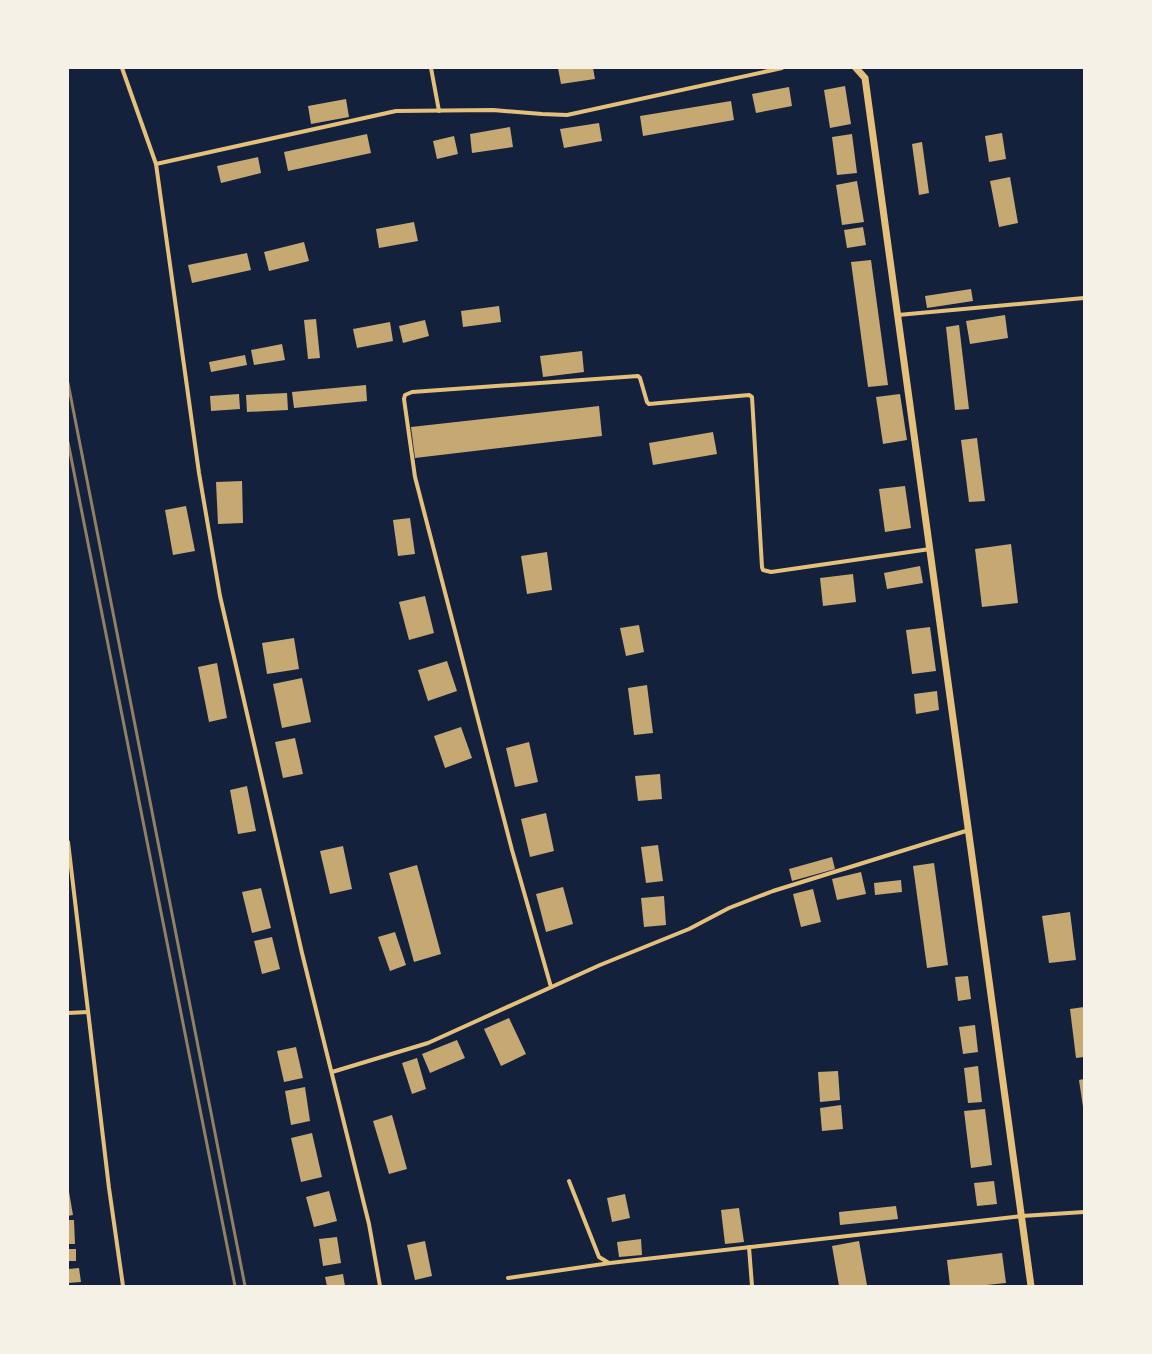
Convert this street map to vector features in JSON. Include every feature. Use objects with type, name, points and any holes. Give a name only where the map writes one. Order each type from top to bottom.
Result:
[{"type":"street","points":[[122,68],[156,164],[199,473],[220,596],[302,953],[369,1224],[380,1286]]},
{"type":"street","points":[[430,68],[439,111]]},
{"type":"street","points":[[156,164],[396,111],[493,110],[567,115],[782,68]]},
{"type":"street","points":[[856,68],[865,78],[1031,1286]]},
{"type":"street","points":[[898,315],[1084,298]]},
{"type":"street","points":[[551,987],[512,850],[415,477],[404,399],[405,394],[412,392],[638,376],[648,402],[652,404],[749,394],[752,397],[763,570],[771,572],[930,549]]},
{"type":"street","points":[[332,1072],[428,1043],[600,965],[689,930],[729,908],[773,892],[968,830]]},
{"type":"street","points":[[68,842],[109,1188],[123,1286]]},
{"type":"street","points":[[68,1013],[88,1012]]},
{"type":"street","points":[[569,1181],[599,1257],[610,1263]]},
{"type":"street","points":[[508,1278],[610,1263],[749,1247],[1022,1216],[1084,1212]]},
{"type":"street","points":[[749,1247],[752,1286]]},
{"type":"building","points":[[558,68],[593,68],[595,79],[561,84]]},
{"type":"building","points":[[845,86],[851,124],[830,128],[824,90]]},
{"type":"building","points":[[789,87],[792,106],[756,113],[752,94]]},
{"type":"building","points":[[346,99],[349,117],[311,124],[308,106]]},
{"type":"building","points":[[731,101],[734,120],[643,136],[640,116]]},
{"type":"building","points":[[599,123],[602,141],[564,148],[560,129]]},
{"type":"building","points":[[510,127],[513,147],[472,153],[470,134]]},
{"type":"building","points":[[1002,133],[1006,159],[989,162],[985,136]]},
{"type":"building","points":[[367,134],[371,153],[288,171],[284,152]]},
{"type":"building","points":[[852,134],[857,173],[837,175],[832,137]]},
{"type":"building","points":[[454,136],[458,154],[437,159],[433,141]]},
{"type":"building","points":[[922,142],[929,193],[919,195],[912,144]]},
{"type":"building","points":[[258,157],[261,173],[221,183],[217,166]]},
{"type":"building","points":[[1010,177],[1018,223],[999,227],[990,181]]},
{"type":"building","points":[[857,181],[864,222],[842,225],[836,185]]},
{"type":"building","points":[[414,222],[418,241],[379,248],[376,229]]},
{"type":"building","points":[[863,227],[866,245],[847,248],[844,230]]},
{"type":"building","points":[[304,242],[309,261],[269,271],[264,252]]},
{"type":"building","points":[[247,253],[251,270],[192,283],[188,265]]},
{"type":"building","points":[[871,260],[888,385],[868,387],[851,262]]},
{"type":"building","points":[[971,289],[973,301],[927,308],[925,296]]},
{"type":"building","points":[[499,306],[501,322],[463,327],[461,311]]},
{"type":"building","points":[[1005,315],[1008,338],[970,344],[966,321]]},
{"type":"building","points":[[316,319],[320,358],[308,359],[304,320]]},
{"type":"building","points":[[425,320],[429,336],[403,343],[399,326]]},
{"type":"building","points":[[390,322],[393,341],[357,348],[353,329]]},
{"type":"building","points":[[959,325],[969,409],[955,410],[946,327]]},
{"type":"building","points":[[282,344],[285,360],[254,365],[251,350]]},
{"type":"building","points":[[582,351],[584,372],[543,377],[540,356]]},
{"type":"building","points":[[245,355],[247,365],[211,372],[209,362]]},
{"type":"building","points":[[366,385],[367,401],[294,408],[292,392]]},
{"type":"building","points":[[287,393],[288,410],[247,412],[246,395]]},
{"type":"building","points":[[239,394],[240,409],[211,411],[210,396]]},
{"type":"building","points":[[900,394],[907,440],[883,444],[876,397]]},
{"type":"building","points":[[599,406],[602,436],[415,458],[411,427]]},
{"type":"building","points":[[713,432],[717,454],[653,465],[649,443]]},
{"type":"building","points":[[977,438],[985,501],[969,502],[961,440]]},
{"type":"building","points":[[242,481],[243,523],[218,524],[216,482]]},
{"type":"building","points":[[905,486],[911,528],[885,532],[879,489]]},
{"type":"building","points":[[186,506],[195,551],[173,555],[165,510]]},
{"type":"building","points":[[410,518],[415,554],[398,556],[393,520]]},
{"type":"building","points":[[1011,544],[1018,603],[982,607],[975,549]]},
{"type":"building","points":[[547,552],[552,590],[527,594],[521,556]]},
{"type":"building","points":[[920,566],[923,583],[887,589],[884,573]]},
{"type":"building","points":[[853,574],[856,602],[823,606],[820,578]]},
{"type":"building","points":[[425,596],[434,633],[409,640],[399,602]]},
{"type":"building","points":[[639,625],[644,652],[626,656],[620,628]]},
{"type":"building","points":[[930,627],[936,671],[912,674],[906,630]]},
{"type":"building","points":[[294,638],[299,669],[267,674],[262,643]]},
{"type":"building","points":[[447,661],[457,691],[428,701],[418,670]]},
{"type":"building","points":[[217,663],[227,718],[209,722],[198,667]]},
{"type":"building","points":[[302,678],[311,722],[282,728],[273,684]]},
{"type":"building","points":[[647,685],[653,733],[634,735],[628,688]]},
{"type":"building","points":[[937,691],[939,710],[916,714],[914,694]]},
{"type":"building","points":[[461,727],[472,758],[445,768],[434,736]]},
{"type":"building","points":[[295,738],[303,774],[283,778],[275,742]]},
{"type":"building","points":[[529,742],[538,782],[515,787],[506,748]]},
{"type":"building","points":[[660,774],[662,799],[638,801],[635,776]]},
{"type":"building","points":[[247,786],[256,831],[238,834],[230,790]]},
{"type":"building","points":[[546,813],[554,851],[530,857],[521,819]]},
{"type":"building","points":[[658,845],[663,881],[646,883],[641,847]]},
{"type":"building","points":[[343,846],[352,889],[330,894],[320,851]]},
{"type":"building","points":[[832,857],[835,869],[792,881],[789,869]]},
{"type":"building","points":[[934,863],[948,965],[927,968],[913,866]]},
{"type":"building","points":[[417,865],[441,954],[414,962],[389,873]]},
{"type":"building","points":[[861,872],[866,894],[837,900],[832,879]]},
{"type":"building","points":[[901,880],[902,892],[875,895],[874,883]]},
{"type":"building","points":[[563,887],[573,924],[546,932],[536,894]]},
{"type":"building","points":[[261,888],[271,928],[252,933],[242,892]]},
{"type":"building","points":[[813,889],[821,922],[801,927],[793,894]]},
{"type":"building","points":[[664,896],[666,925],[644,927],[641,898]]},
{"type":"building","points":[[1070,912],[1076,960],[1049,963],[1042,916]]},
{"type":"building","points":[[395,932],[406,965],[390,971],[378,937]]},
{"type":"building","points":[[272,937],[280,969],[262,974],[254,941]]},
{"type":"building","points":[[968,976],[971,999],[958,1001],[955,977]]},
{"type":"building","points":[[1084,1007],[1084,1057],[1076,1058],[1070,1009]]},
{"type":"building","points":[[509,1018],[526,1054],[501,1066],[484,1029]]},
{"type":"building","points":[[975,1025],[978,1052],[963,1054],[959,1027]]},
{"type":"building","points":[[457,1040],[465,1058],[430,1073],[422,1054]]},
{"type":"building","points":[[296,1047],[303,1078],[284,1082],[277,1051]]},
{"type":"building","points":[[417,1058],[426,1089],[412,1094],[402,1063]]},
{"type":"building","points":[[978,1066],[982,1102],[968,1103],[964,1068]]},
{"type":"building","points":[[838,1071],[840,1100],[820,1102],[818,1072]]},
{"type":"building","points":[[1084,1079],[1084,1107],[1083,1107],[1079,1080]]},
{"type":"building","points":[[305,1087],[310,1121],[291,1125],[285,1091]]},
{"type":"building","points":[[841,1105],[843,1129],[822,1131],[820,1108]]},
{"type":"building","points":[[985,1109],[992,1165],[971,1168],[964,1111]]},
{"type":"building","points":[[392,1115],[407,1169],[389,1174],[373,1121]]},
{"type":"building","points":[[312,1133],[322,1177],[301,1182],[291,1138]]},
{"type":"building","points":[[994,1181],[997,1204],[977,1206],[974,1183]]},
{"type":"building","points":[[68,1186],[73,1215],[68,1216]]},
{"type":"building","points":[[329,1191],[337,1221],[314,1227],[306,1197]]},
{"type":"building","points":[[625,1194],[630,1218],[612,1222],[607,1198]]},
{"type":"building","points":[[896,1206],[898,1219],[840,1225],[839,1212]]},
{"type":"building","points":[[739,1208],[744,1242],[725,1244],[721,1210]]},
{"type":"building","points":[[68,1220],[74,1220],[75,1244],[68,1244]]},
{"type":"building","points":[[337,1237],[341,1263],[323,1266],[319,1239]]},
{"type":"building","points":[[641,1239],[642,1255],[619,1257],[617,1242]]},
{"type":"building","points":[[425,1241],[432,1276],[415,1280],[407,1245]]},
{"type":"building","points":[[859,1241],[867,1285],[839,1286],[832,1246]]},
{"type":"building","points":[[68,1249],[76,1249],[76,1261],[68,1261]]},
{"type":"building","points":[[1002,1253],[1006,1283],[977,1286],[950,1286],[947,1260]]},
{"type":"building","points":[[79,1268],[81,1282],[68,1283],[68,1269]]},
{"type":"building","points":[[343,1274],[345,1286],[327,1286],[325,1277]]},
{"type":"railway","points":[[68,383],[245,1286]]},
{"type":"railway","points":[[68,442],[235,1286]]}]
